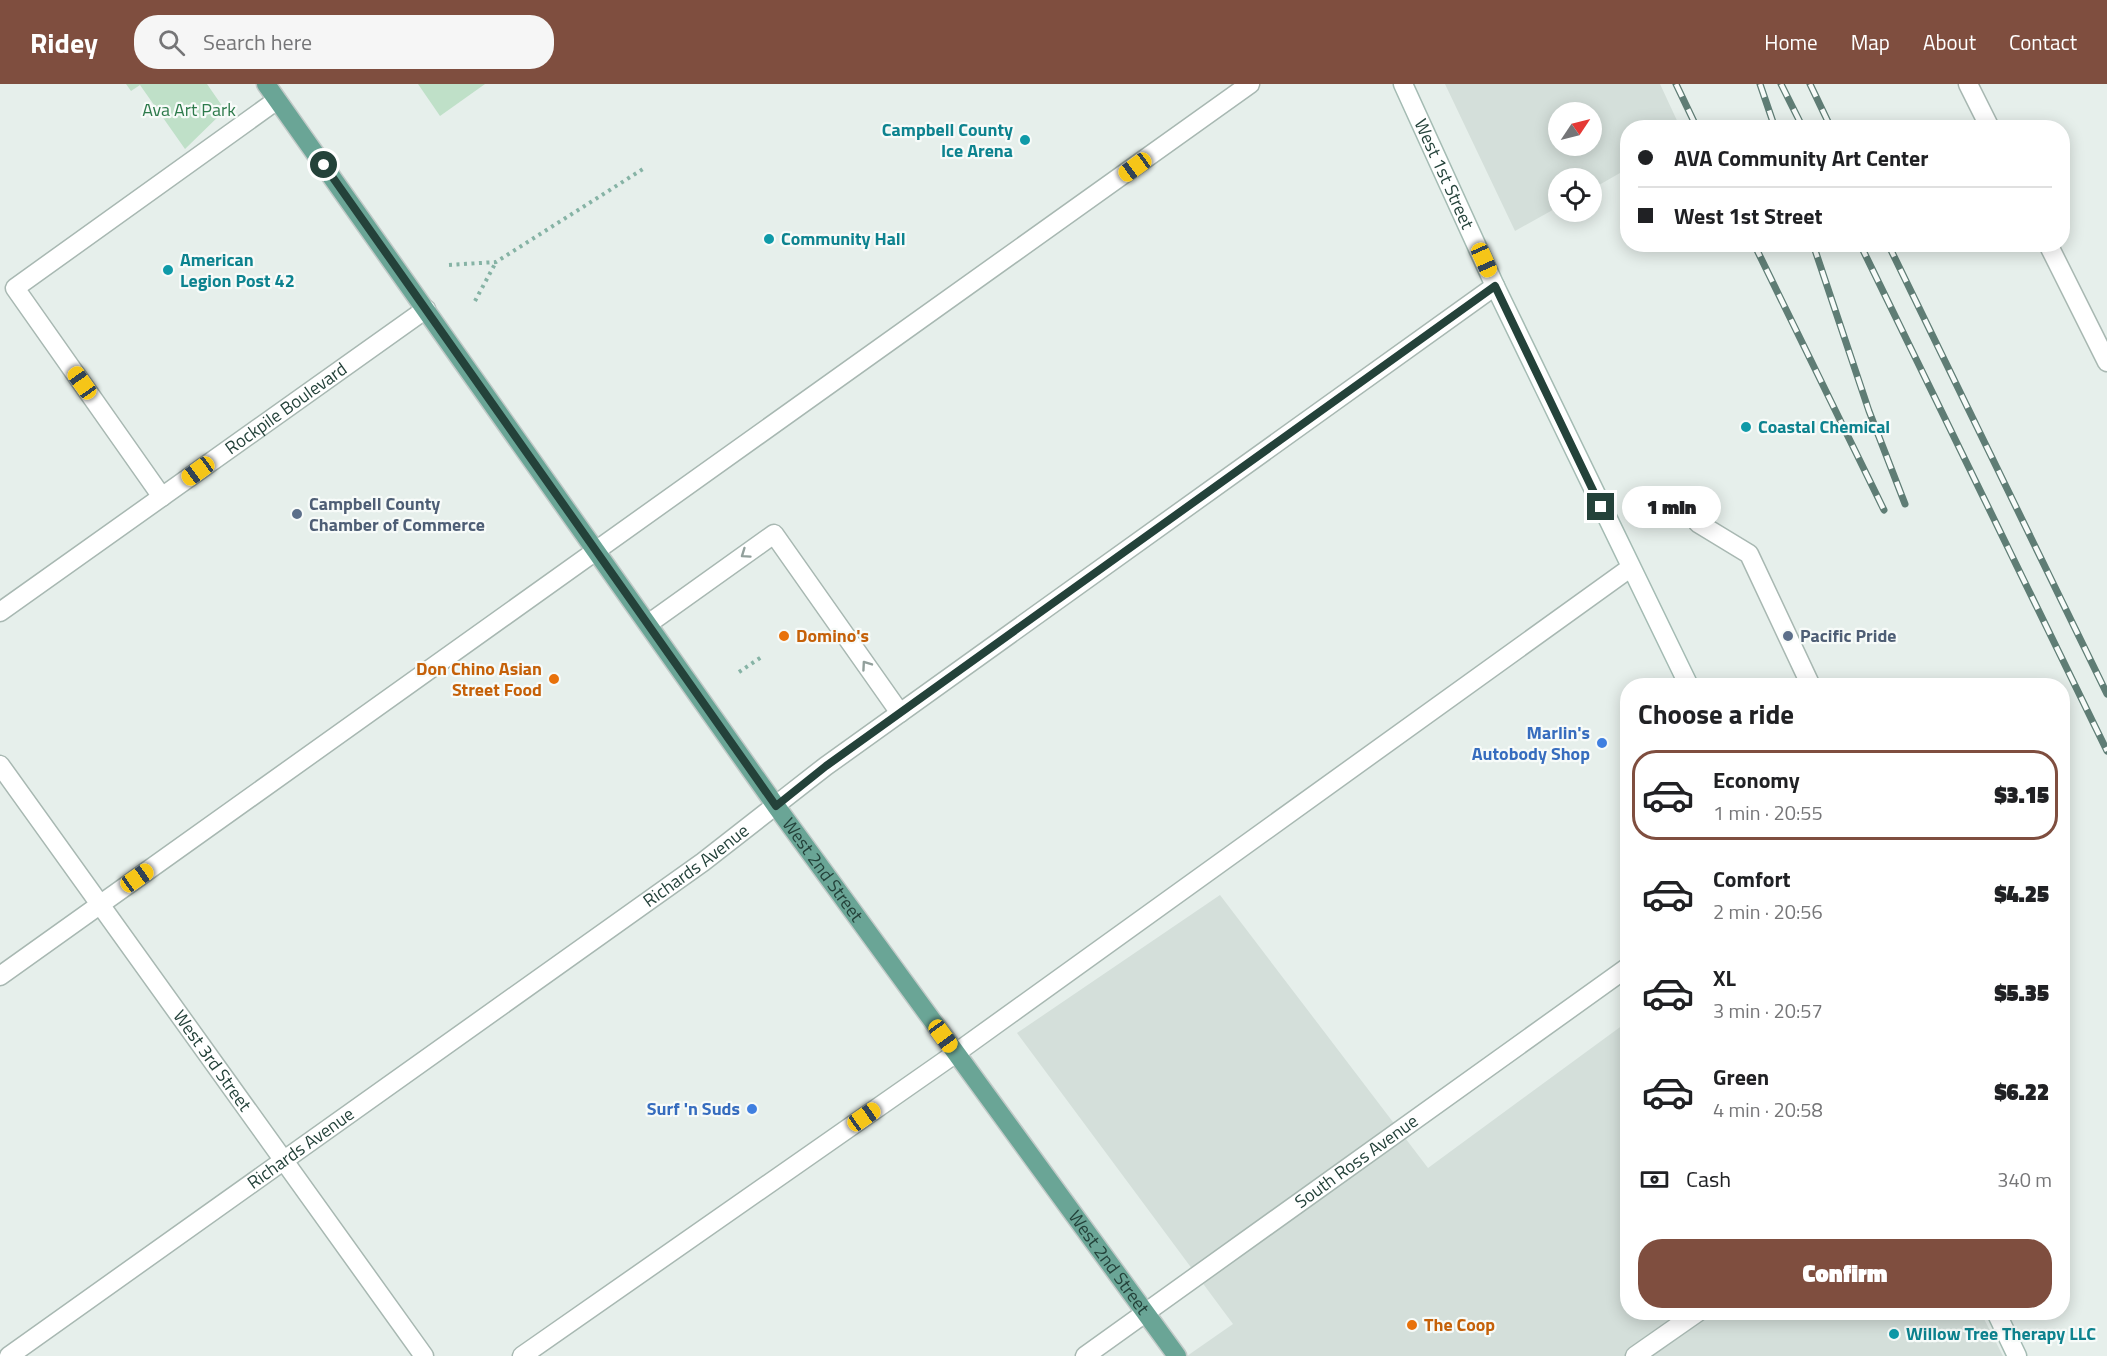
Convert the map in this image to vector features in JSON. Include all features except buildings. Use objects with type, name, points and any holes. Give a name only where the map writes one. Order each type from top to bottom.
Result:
[{"type":"main road","name":"West 2nd Street","points":[[266,84],[776,806],[1177,1356]]},
{"type":"street","points":[[0,976],[598,552],[1251,84]]},
{"type":"street","name":"West 1st Street","points":[[1403,84],[1495,286],[1685,678]]},
{"type":"street","points":[[1968,84],[1986,120]]},
{"type":"street","points":[[162,497],[15,288],[277,100]]},
{"type":"street","points":[[2052,252],[2107,362]]},
{"type":"street","name":"Richards Avenue","points":[[9,1356],[729,843],[826,766],[1495,286]]},
{"type":"street","name":"Rockpile Boulevard","points":[[0,612],[426,309]]},
{"type":"street","points":[[1698,523],[1749,554],[1807,678]]},
{"type":"street","points":[[648,624],[774,534],[900,713]]},
{"type":"street","points":[[522,1356],[956,1053],[1630,568]]},
{"type":"street","name":"West 3rd Street","points":[[0,765],[424,1356]]},
{"type":"street","name":"South Ross Avenue","points":[[1085,1356],[1620,973]]},
{"type":"street","points":[[1635,1356],[1687,1320]]},
{"type":"street","points":[[2000,1320],[2017,1356]]},
{"type":"path","points":[[449,265],[496,262],[643,169]]},
{"type":"path","points":[[475,301],[496,262]]},
{"type":"path","points":[[740,672],[763,656]]},
{"type":"shaded area","points":[[1445,84],[1660,84],[1677,120],[1620,120],[1620,173],[1602,183],[1602,168],[1548,168],[1548,213],[1515,231]]},
{"type":"shaded area","points":[[1220,895],[1428,1168],[1620,1027],[1620,1320],[1985,1320],[2003,1356],[1187,1356],[1233,1324],[1017,1033]]},
{"type":"green space","name":"Ava Art Park","points":[[126,84],[207,84],[225,110],[185,149],[140,85],[131,91]]},
{"type":"green space","points":[[418,84],[485,84],[440,116]]},
{"type":"railway","points":[[1676,84],[1693,120]]},
{"type":"railway","points":[[1760,84],[1772,120]]},
{"type":"railway","points":[[1781,84],[1799,120]]},
{"type":"railway","points":[[1810,84],[1827,120]]},
{"type":"railway","points":[[1758,252],[1884,510]]},
{"type":"railway","points":[[1816,252],[1869,411],[1905,504]]},
{"type":"railway","points":[[1864,252],[2107,751]]},
{"type":"railway","points":[[1892,252],[2107,694]]},
{"type":"place","name":"Campbell County Ice Arena","points":[[1025,140]]},
{"type":"place","name":"Community Hall","points":[[769,239]]},
{"type":"place","name":"American Legion Post 42","points":[[168,270]]},
{"type":"place","name":"Coastal Chemical","points":[[1746,427]]},
{"type":"place","name":"Campbell County Chamber of Commerce","points":[[297,514]]},
{"type":"place","name":"Domino's","points":[[784,636]]},
{"type":"place","name":"Pacific Pride","points":[[1788,636]]},
{"type":"place","name":"Don Chino Asian Street Food","points":[[554,679]]},
{"type":"place","name":"Marlin's Autobody Shop","points":[[1602,743]]},
{"type":"place","name":"Surf 'n Suds","points":[[752,1109]]},
{"type":"place","name":"The Coop","points":[[1412,1325]]},
{"type":"place","name":"Willow Tree Therapy LLC","points":[[1894,1334]]},
{"type":"route","points":[[324,165],[776,806],[826,766],[1495,286],[1601,507]]}]
